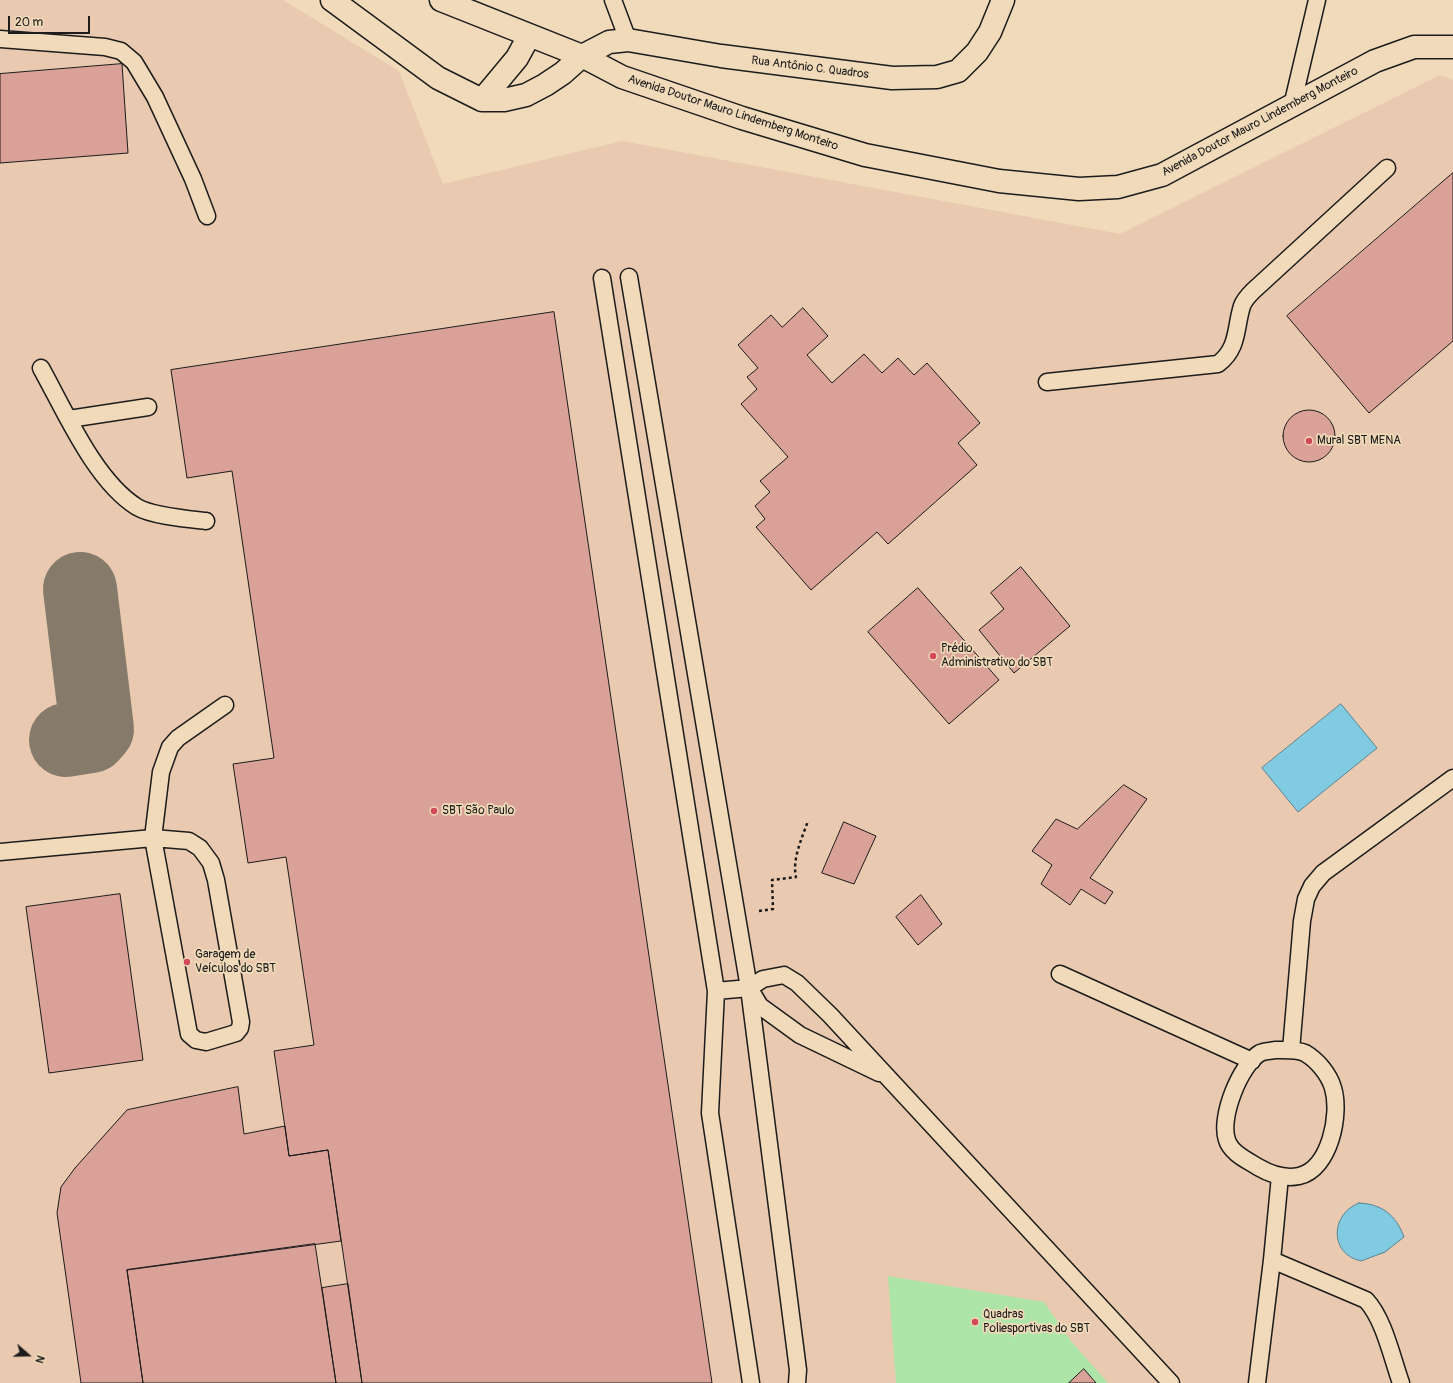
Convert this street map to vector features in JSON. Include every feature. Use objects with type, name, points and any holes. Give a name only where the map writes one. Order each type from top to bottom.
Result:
[{"type":"street","points":[[332,0],[438,78],[482,100],[504,100],[526,95],[563,73],[582,56]]},
{"type":"street","name":"Avenida Doutor Mauro Lindemberg Monteiro","points":[[441,0],[582,56],[622,76],[712,108],[865,155],[999,181],[1080,189],[1118,187],[1162,175],[1376,61],[1414,47],[1453,47]]},
{"type":"street","name":"Rua Antônio C. Quadros","points":[[582,56],[609,42],[628,40],[721,56],[892,78],[937,77],[958,71],[977,52],[990,32],[1003,0]]},
{"type":"street","points":[[482,100],[517,58],[529,36]]},
{"type":"lane","points":[[613,0],[628,40]]},
{"type":"lane","points":[[1292,106],[1317,0]]},
{"type":"lane","points":[[0,39],[106,46],[121,51],[134,62],[155,98],[193,179],[208,216]]},
{"type":"lane","points":[[1047,382],[1218,364],[1227,357],[1233,347],[1243,305],[1247,297],[1387,168]]},
{"type":"lane","points":[[629,277],[749,988],[798,1370],[797,1383]]},
{"type":"lane","points":[[602,278],[716,991],[710,1113],[752,1383]]},
{"type":"lane","points":[[41,368],[86,449],[112,487],[138,508],[174,518],[206,521]]},
{"type":"lane","points":[[69,419],[148,406]]},
{"type":"lane","points":[[0,852],[153,838],[189,841],[200,848],[210,863],[216,880],[241,1022],[240,1028],[236,1033],[206,1042],[196,1040],[189,1034],[153,838],[161,772],[170,747],[178,738],[225,705]]},
{"type":"lane","points":[[1291,1050],[1302,921],[1306,899],[1312,886],[1323,873],[1453,778]]},
{"type":"lane","points":[[1060,974],[1252,1061]]},
{"type":"lane","points":[[716,991],[749,988],[763,979],[784,975],[797,983],[830,1015],[1171,1383]]},
{"type":"lane","points":[[749,988],[760,1006],[800,1035],[885,1076]]},
{"type":"lane","points":[[1275,1050],[1291,1050],[1304,1053],[1316,1061],[1324,1071],[1333,1087],[1335,1102],[1334,1125],[1327,1148],[1315,1168],[1299,1176],[1280,1176],[1271,1174],[1242,1158],[1231,1147],[1225,1132],[1228,1108],[1232,1094],[1252,1061],[1260,1053],[1275,1050]]},
{"type":"lane","points":[[1257,1383],[1272,1260],[1280,1176]]},
{"type":"lane","points":[[1272,1260],[1366,1300],[1379,1318],[1401,1383]]},
{"type":"path","points":[[754,912],[773,909],[772,880],[796,877],[794,870],[798,851],[808,821]]},
{"type":"shaded area","points":[[0,0],[283,0],[399,71],[443,184],[622,141],[1120,234],[1440,75],[1453,80],[1453,1383],[0,1383]]},
{"type":"green space","name":"Quadras Poliesportivas do SBT","points":[[888,1276],[1044,1302],[1071,1341],[1108,1383],[896,1383]]},
{"type":"water","points":[[1341,704],[1377,748],[1298,812],[1262,768]]},
{"type":"water","points":[[1359,1203],[1375,1206],[1387,1212],[1397,1223],[1404,1237],[1385,1252],[1361,1261],[1351,1257],[1343,1251],[1337,1234],[1338,1224],[1343,1216],[1349,1208]]},
{"type":"building","points":[[122,64],[128,153],[0,163],[0,74]]},
{"type":"building","points":[[1453,173],[1453,341],[1369,413],[1287,316]]},
{"type":"building","points":[[803,308],[828,336],[807,355],[832,383],[864,354],[882,373],[898,358],[914,375],[927,363],[980,423],[958,443],[977,465],[888,544],[877,532],[811,590],[756,527],[765,519],[755,506],[770,492],[760,481],[788,457],[741,404],[757,389],[747,377],[758,368],[738,345],[771,315],[782,327]]},
{"type":"building","name":"SBT São Paulo","points":[[554,312],[712,1383],[362,1383],[328,1150],[289,1156],[274,1051],[314,1045],[286,857],[248,863],[233,764],[274,758],[232,471],[187,478],[171,370]]},
{"type":"building","name":"Mural SBT MENA","points":[[1304,410],[1314,410],[1328,417],[1335,431],[1335,441],[1328,455],[1314,462],[1304,462],[1294,458],[1287,451],[1283,441],[1283,431],[1287,421],[1294,414]]},
{"type":"building","points":[[1021,567],[1070,626],[1014,673],[979,630],[1004,609],[991,593]]},
{"type":"building","name":"Prédio Administrativo do SBT","points":[[918,588],[999,680],[949,724],[868,632]]},
{"type":"building","points":[[1124,785],[1147,799],[1090,878],[1113,892],[1105,904],[1081,889],[1070,905],[1041,884],[1052,865],[1032,851],[1056,819],[1077,829]]},
{"type":"building","points":[[844,822],[876,836],[854,884],[822,873]]},
{"type":"building","points":[[120,894],[143,1060],[49,1073],[26,907]]},
{"type":"building","points":[[921,895],[942,924],[918,945],[896,917]]},
{"type":"building","points":[[238,1087],[244,1134],[285,1126],[289,1156],[328,1150],[341,1241],[127,1270],[143,1383],[81,1383],[57,1213],[61,1187],[75,1168],[127,1110]]},
{"type":"building","points":[[315,1244],[336,1383],[143,1383],[127,1270]]},
{"type":"building","points":[[348,1284],[362,1383],[336,1383],[322,1288]]},
{"type":"building","points":[[1084,1369],[1096,1383],[1069,1383]]},
{"type":"taxiway","points":[[66,740],[91,736],[97,729],[80,589]]},
{"type":"place","name":"Mural SBT MENA","points":[[1309,441]]},
{"type":"place","name":"Prédio Administrativo do SBT","points":[[933,656]]},
{"type":"place","name":"SBT São Paulo","points":[[434,811]]},
{"type":"place","name":"Garagem de Veículos do SBT","points":[[187,962]]},
{"type":"place","name":"Quadras Poliesportivas do SBT","points":[[975,1322]]}]
